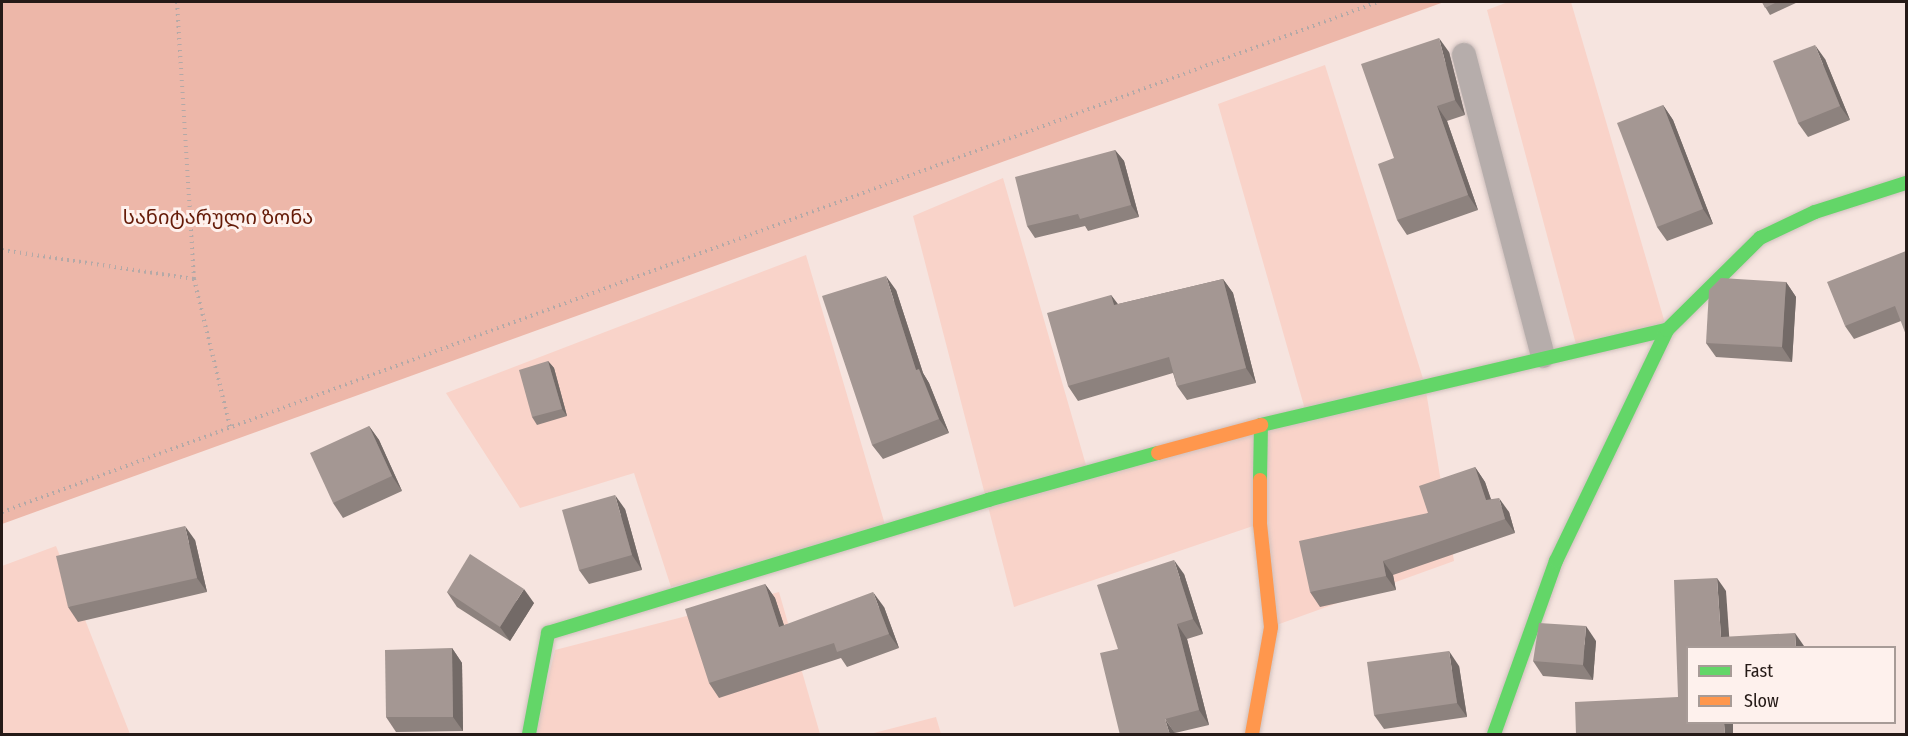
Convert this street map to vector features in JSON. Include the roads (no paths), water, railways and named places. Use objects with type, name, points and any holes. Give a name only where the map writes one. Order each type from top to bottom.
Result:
[{"type":"street","points":[[1494,735],[1556,561],[1667,330],[1760,238],[1815,212],[1906,183]]},
{"type":"street","points":[[529,735],[549,633],[988,500],[1261,425],[1543,356],[1667,330]]},
{"type":"street","points":[[1252,735],[1271,627],[1260,524],[1261,425]]},
{"type":"lane","points":[[1464,55],[1543,356]]},
{"type":"park label","name":"სანიტარული ზონა","points":[[218,217]]}]
